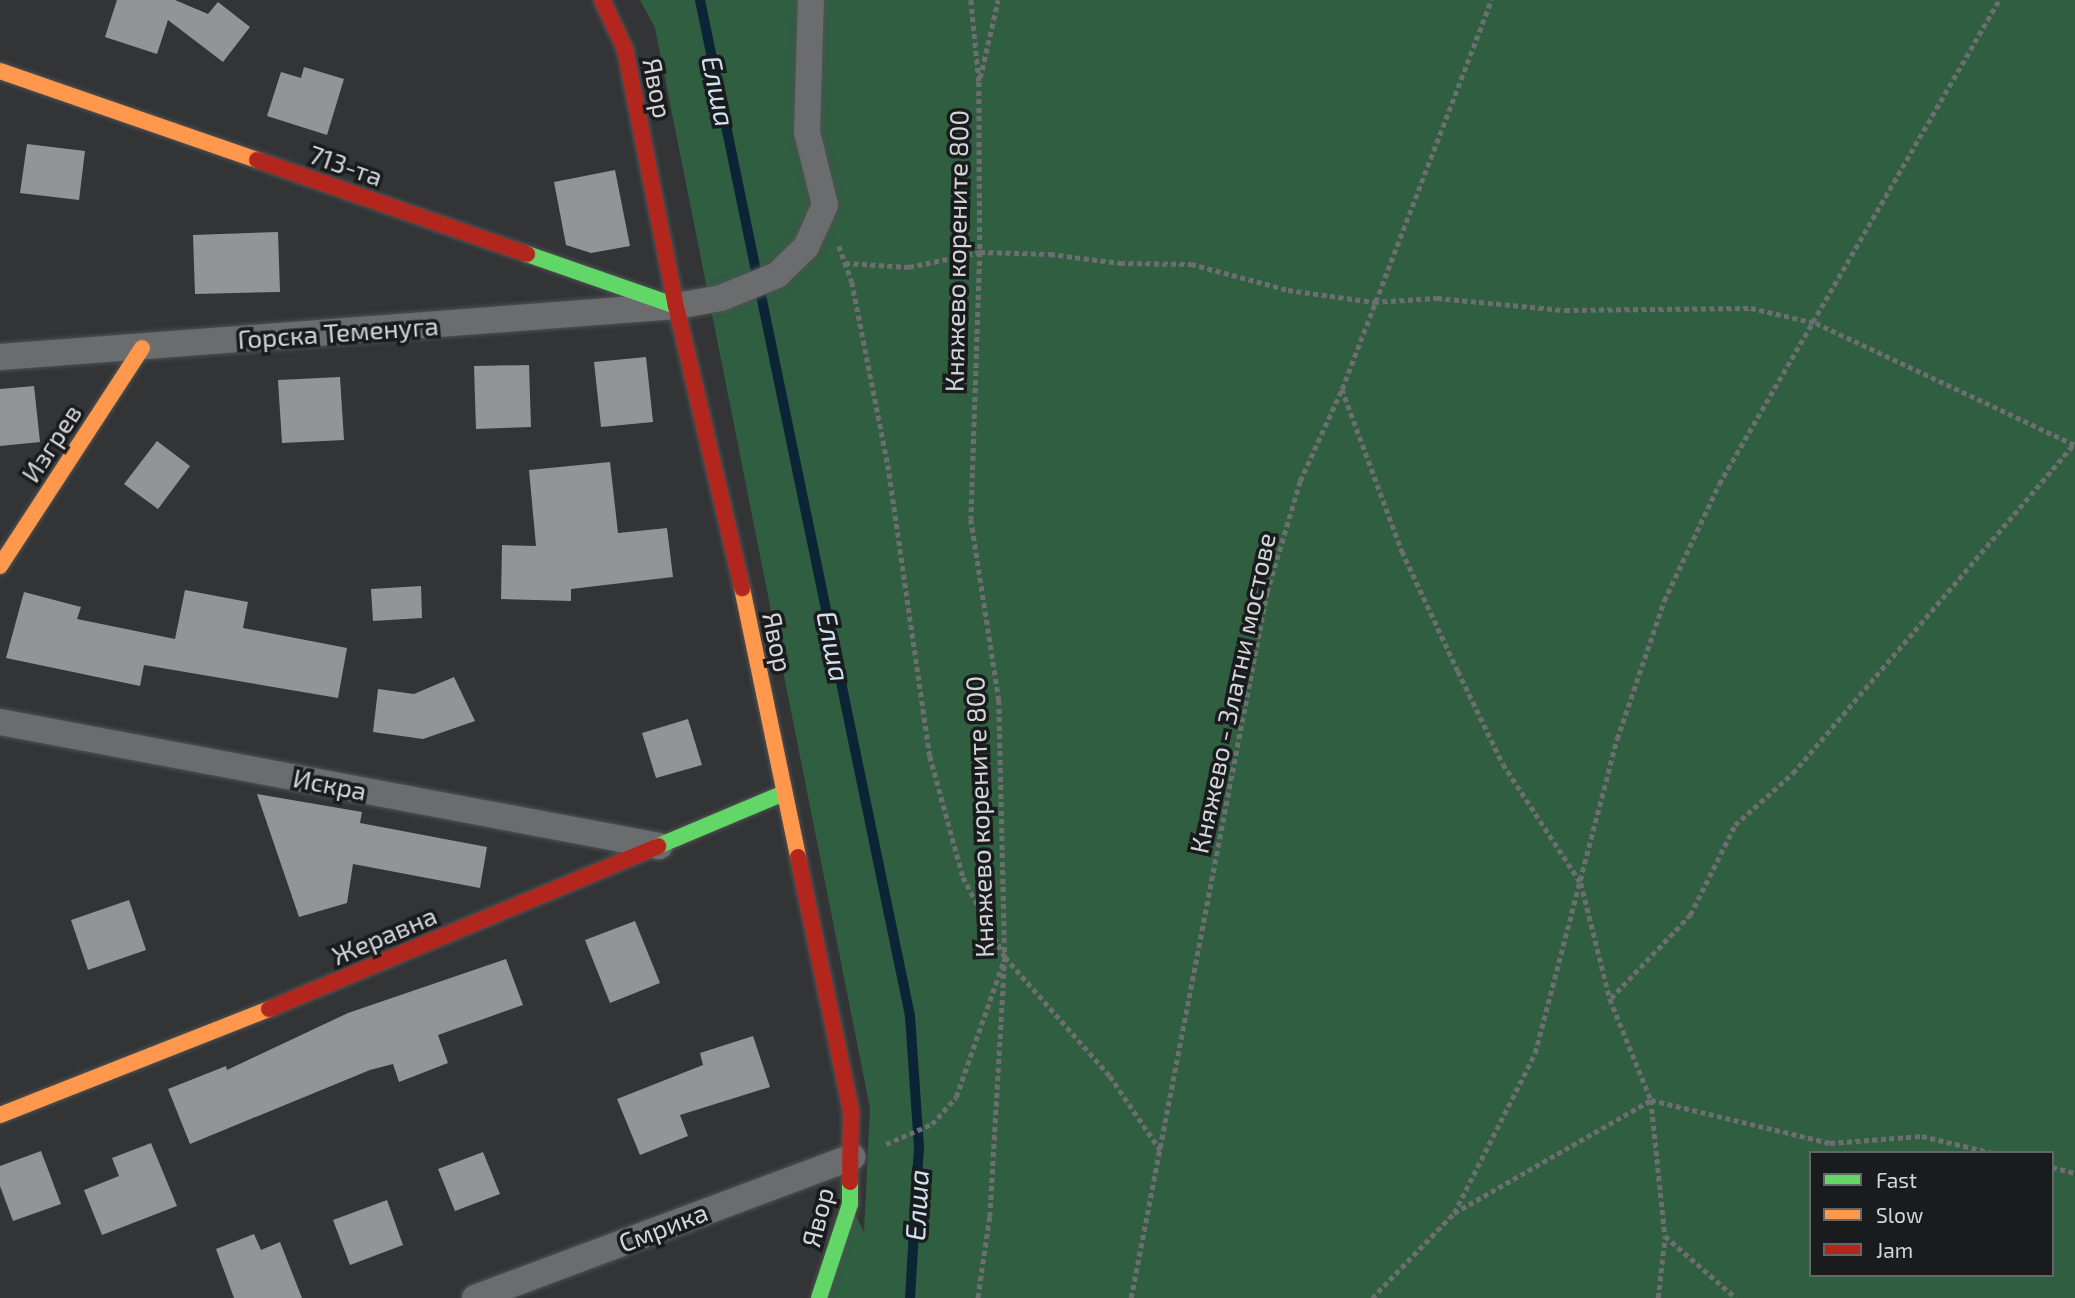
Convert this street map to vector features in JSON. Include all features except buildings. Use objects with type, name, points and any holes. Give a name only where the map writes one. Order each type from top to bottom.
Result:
[{"type":"street","name":"Явор","points":[[602,0],[625,49],[676,306],[852,1110],[850,1204],[819,1298]]},
{"type":"street","points":[[811,0],[807,132],[825,205]]},
{"type":"street","name":"713-та","points":[[0,71],[676,306]]},
{"type":"street","name":"Горска Теменуга","points":[[0,357],[676,306],[721,298],[777,275],[806,247],[825,205]]},
{"type":"street","name":"Изгрев","points":[[0,566],[142,348]]},
{"type":"street","name":"Искра","points":[[0,722],[661,846]]},
{"type":"street","name":"Жеравна","points":[[0,1115],[661,846],[784,793]]},
{"type":"street","name":"Смрика","points":[[475,1298],[852,1157]]},
{"type":"path","name":"Княжево корените 800","points":[[971,0],[979,82],[980,251],[971,519],[999,700],[1005,957],[990,1217],[978,1298]]},
{"type":"path","points":[[979,82],[998,0]]},
{"type":"path","name":"Княжево - Златни мостове","points":[[1132,1298],[1267,592],[1300,481],[1342,388],[1491,0]]},
{"type":"path","points":[[1454,1213],[1535,1054],[1616,739],[1664,601],[1719,484],[1816,323],[1999,0]]},
{"type":"path","points":[[825,205],[845,263],[888,465],[930,757],[963,877],[1005,957],[1110,1076],[1161,1151]]},
{"type":"path","points":[[845,263],[909,267],[980,251],[1191,264],[1288,290],[1374,302],[1437,298],[1565,310],[1751,308],[1816,323],[2074,444],[1793,773],[1735,825],[1690,915],[1610,999]]},
{"type":"path","points":[[1342,388],[1402,551],[1458,671],[1503,764],[1581,883],[1610,999],[1651,1100],[1665,1236],[1658,1298]]},
{"type":"path","points":[[901,1138],[932,1124],[956,1097],[1005,957]]},
{"type":"path","points":[[1372,1298],[1454,1213],[1651,1100],[1830,1143],[1922,1136],[1985,1151]]},
{"type":"path","points":[[2054,1168],[2075,1173]]},
{"type":"path","points":[[1665,1236],[1736,1298]]},
{"type":"green space","points":[[640,0],[2075,0],[2075,1298],[819,1298],[850,1204],[864,1232],[870,1108],[655,28]]},
{"type":"waterway","name":"Елша","points":[[700,0],[910,1016],[919,1147],[910,1298]]},
{"type":"traffic: fast","points":[[527,254],[676,306]]},
{"type":"traffic: fast","points":[[658,846],[784,793]]},
{"type":"traffic: fast","points":[[819,1298],[850,1204],[850,1182]]},
{"type":"traffic: slow","points":[[0,71],[257,160]]},
{"type":"traffic: slow","points":[[0,566],[142,348]]},
{"type":"traffic: slow","points":[[742,588],[798,857]]},
{"type":"traffic: slow","points":[[0,1115],[269,1009]]},
{"type":"traffic: jam","points":[[602,0],[625,49],[676,306],[742,588]]},
{"type":"traffic: jam","points":[[257,160],[527,254]]},
{"type":"traffic: jam","points":[[269,1009],[658,846]]},
{"type":"traffic: jam","points":[[798,857],[851,1110],[850,1182]]}]
